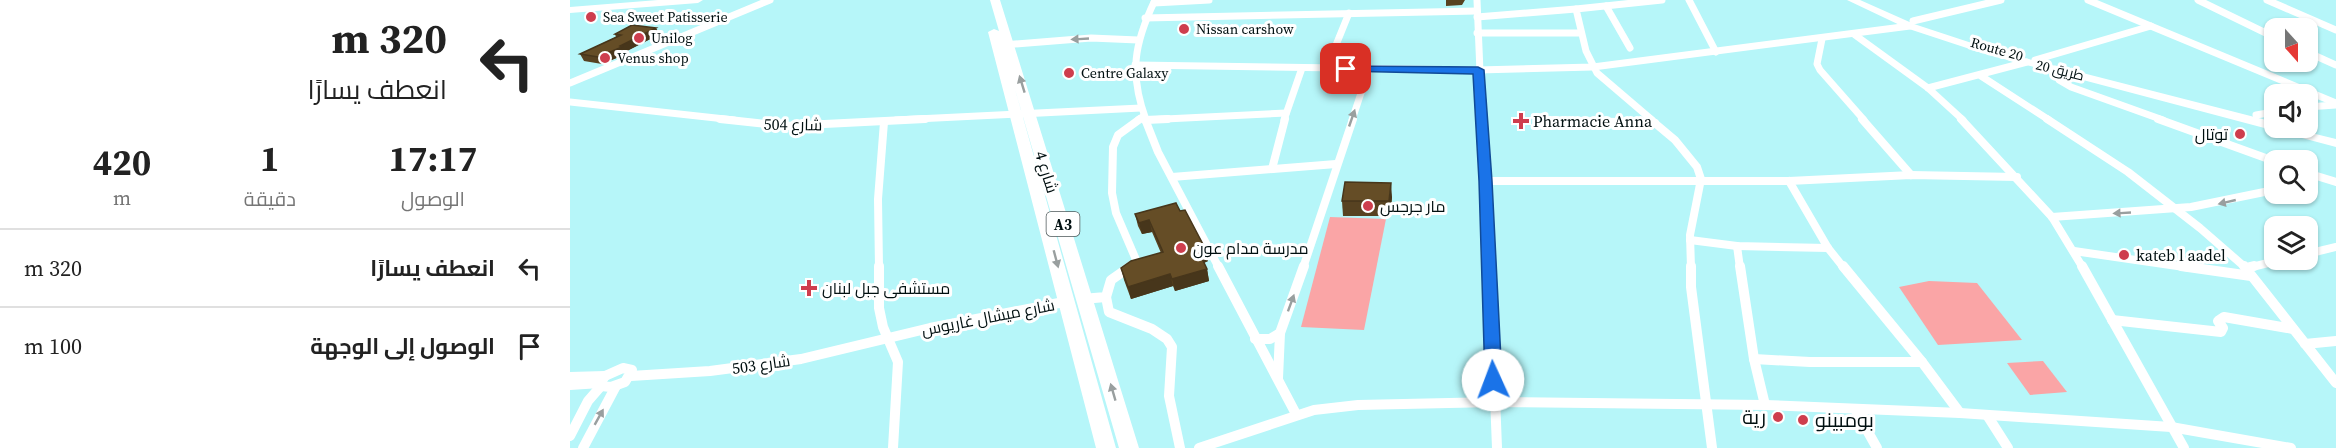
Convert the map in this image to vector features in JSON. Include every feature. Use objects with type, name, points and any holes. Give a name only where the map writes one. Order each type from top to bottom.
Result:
[{"type":"main road","points":[[570,8],[659,0]]},
{"type":"main road","points":[[570,8],[698,0]]},
{"type":"main road","name":"شارع 4","points":[[985,0],[1004,44]]},
{"type":"main road","name":"شارع 4","points":[[995,0],[1067,301],[1106,448]]},
{"type":"main road","name":"طريق 20","points":[[1852,0],[1958,43],[2264,123]]},
{"type":"main road","points":[[1865,0],[1911,23]]},
{"type":"main road","name":"Route 20","points":[[2031,61],[2264,117]]},
{"type":"main road","name":"شارع 4","points":[[1023,114],[1086,299],[1129,448]]},
{"type":"main road","points":[[2318,132],[2336,137]]},
{"type":"main road","points":[[2315,138],[2336,144]]},
{"type":"street","points":[[750,8],[758,0]]},
{"type":"street","points":[[570,83],[770,0]]},
{"type":"street","points":[[1209,0],[1155,2],[1145,18],[1138,40],[1135,84],[1143,115],[1158,152],[1296,414]]},
{"type":"street","points":[[1477,0],[1478,70],[1486,181],[1497,448]]},
{"type":"street","points":[[1145,18],[1349,13],[1477,14],[1576,9],[1662,0]]},
{"type":"street","points":[[1689,0],[1716,52]]},
{"type":"street","points":[[1135,65],[1478,70],[1593,67],[1854,35],[2001,0]]},
{"type":"street","points":[[2088,0],[2336,104]]},
{"type":"street","points":[[2198,0],[2264,32]]},
{"type":"street","points":[[2267,0],[2336,30]]},
{"type":"street","points":[[1606,6],[1630,48]]},
{"type":"street","points":[[1576,9],[1581,33],[1593,67],[1675,140],[1698,167],[1701,179],[1690,240],[1691,287],[1712,448]]},
{"type":"street","points":[[1336,45],[1349,13]]},
{"type":"street","points":[[1928,88],[1982,76],[2073,47],[2151,26]]},
{"type":"street","points":[[1477,33],[1581,33]]},
{"type":"street","points":[[1854,35],[1928,88],[1956,112],[2052,217],[2074,251],[2184,448]]},
{"type":"street","points":[[1004,44],[1096,38],[1138,40]]},
{"type":"street","points":[[1822,39],[1817,64],[1820,70],[1911,175]]},
{"type":"street","points":[[2318,57],[2336,65]]},
{"type":"street","points":[[1272,169],[1286,113],[1302,68]]},
{"type":"street","points":[[1278,381],[1280,333],[1369,69]]},
{"type":"street","points":[[2055,69],[2059,80],[2071,87],[2264,157]]},
{"type":"street","points":[[1982,76],[2119,166],[2180,210],[2248,272],[2336,383]]},
{"type":"street","name":"شارع 504","points":[[570,102],[777,125],[1023,114],[1286,113]]},
{"type":"street","points":[[2318,106],[2336,104]]},
{"type":"street","points":[[2256,115],[2264,114]]},
{"type":"street","points":[[1143,115],[1113,142],[1112,193],[1116,213],[1137,262],[1111,280],[1106,306],[1109,312],[1123,320],[1152,329],[1167,339],[1172,347],[1169,396],[1180,448]]},
{"type":"street","points":[[1539,120],[1654,123]]},
{"type":"street","points":[[884,122],[878,199],[879,308],[883,327],[899,369],[893,448]]},
{"type":"street","points":[[1172,177],[1336,164]]},
{"type":"street","points":[[1486,181],[1701,179],[1789,181],[1911,175],[2017,177]]},
{"type":"street","points":[[2319,177],[2336,182]]},
{"type":"street","points":[[1789,181],[1828,248],[1922,362],[1960,413]]},
{"type":"street","points":[[2052,217],[2180,210],[2215,205],[2264,193]]},
{"type":"street","points":[[1690,240],[1737,246],[1828,248]]},
{"type":"street","points":[[1737,246],[1754,359],[1765,405]]},
{"type":"street","points":[[2318,251],[2336,247]]},
{"type":"street","points":[[2074,251],[2248,272],[2264,266]]},
{"type":"street","name":"شارع ميشال غاريوس","points":[[889,338],[1067,301],[1106,297]]},
{"type":"street","points":[[2112,320],[2221,332],[2223,328],[2218,321],[2224,317],[2293,329]]},
{"type":"street","points":[[1255,339],[1270,339],[1280,333]]},
{"type":"street","name":"شارع 503","points":[[602,382],[623,368],[632,370],[631,376],[768,364],[840,351],[889,338]]},
{"type":"street","points":[[2305,344],[2336,341]]},
{"type":"street","points":[[1754,359],[1810,362],[1922,362]]},
{"type":"street","points":[[583,448],[616,386],[631,376]]},
{"type":"street","points":[[570,377],[616,386]]},
{"type":"street","points":[[570,385],[602,382]]},
{"type":"street","points":[[570,436],[587,403],[602,382]]},
{"type":"street","points":[[1199,448],[1296,414],[1358,405],[1494,402],[1765,405],[1960,413],[2171,428],[2291,448]]},
{"type":"street","points":[[1855,409],[1877,448]]},
{"type":"street","points":[[1987,415],[2008,448]]},
{"type":"shaded area","points":[[1330,217],[1386,219],[1364,330],[1301,327]]},
{"type":"shaded area","points":[[1929,281],[1977,283],[2022,340],[1938,345],[1899,287]]},
{"type":"shaded area","points":[[2043,361],[2067,392],[2030,395],[2007,363]]},
{"type":"building","points":[[632,25],[656,28],[598,57],[580,54],[621,35],[615,34]]},
{"type":"building","points":[[1345,182],[1391,183],[1389,201],[1342,201]]},
{"type":"building","name":"مدرسة مدام عون","points":[[1176,203],[1180,211],[1185,210],[1206,250],[1199,252],[1207,269],[1172,279],[1170,274],[1128,287],[1121,268],[1131,261],[1163,252],[1149,220],[1139,223],[1135,214]]},
{"type":"place","name":"Sea Sweet Patisserie","points":[[591,17]]},
{"type":"place","name":"Nissan carshow","points":[[1184,29]]},
{"type":"place","name":"Unilog","points":[[639,38]]},
{"type":"place","name":"Venus shop","points":[[605,58]]},
{"type":"place","name":"Centre Galaxy","points":[[1069,73]]},
{"type":"place","name":"Pharmacie Anna","points":[[1521,121]]},
{"type":"place","name":"توتال","points":[[2240,134]]},
{"type":"place","name":"مار جرجس","points":[[1368,206]]},
{"type":"place","name":"مدرسة مدام عون","points":[[1181,248]]},
{"type":"place","name":"kateb l aadel","points":[[2124,255]]},
{"type":"place","name":"مستشفى جبل لبنان","points":[[809,288]]},
{"type":"place","name":"رية","points":[[1778,417]]},
{"type":"place","name":"بومبينو","points":[[1803,420]]},
{"type":"route","points":[[1346,69],[1478,70],[1486,181],[1493,380]]}]
